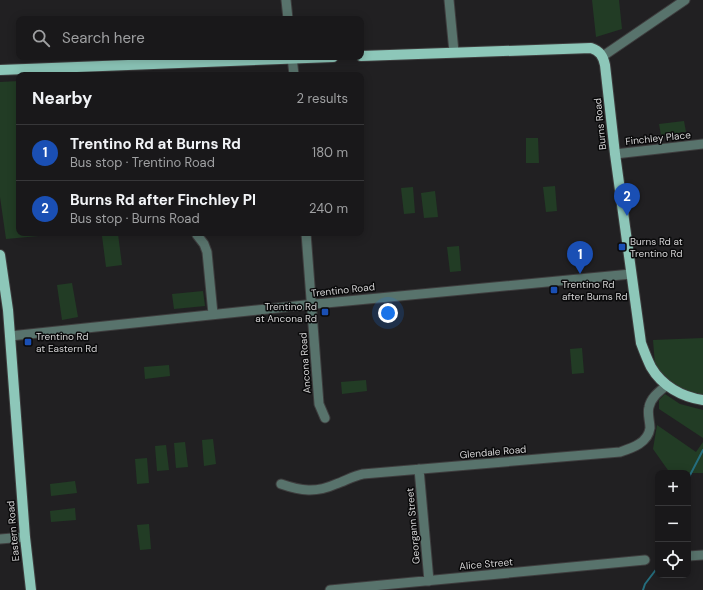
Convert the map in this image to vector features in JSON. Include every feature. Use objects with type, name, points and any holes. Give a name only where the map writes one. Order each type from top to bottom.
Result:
[{"type":"main road","points":[[364,56],[591,48],[596,49],[603,56]]},
{"type":"main road","name":"Burns Road","points":[[603,56],[641,343],[651,366],[660,379],[680,394],[703,400]]},
{"type":"main road","points":[[0,70],[243,60]]},
{"type":"main road","name":"Eastern Road","points":[[0,254],[8,310],[25,536],[31,590]]},
{"type":"street","points":[[286,0],[288,16]]},
{"type":"street","points":[[449,0],[454,52]]},
{"type":"street","points":[[603,56],[685,0]]},
{"type":"street","points":[[292,60],[294,72]]},
{"type":"street","name":"Finchley Place","points":[[615,154],[703,144]]},
{"type":"street","points":[[198,236],[204,244],[207,252],[213,314]]},
{"type":"street","name":"Ancona Road","points":[[306,236],[319,404],[325,418]]},
{"type":"street","name":"Trentino Road","points":[[10,336],[312,304],[631,274]]},
{"type":"street","name":"Glendale Road","points":[[281,484],[300,490],[320,490],[358,475],[620,452],[630,449],[647,438],[650,429],[649,406],[655,396],[667,385]]},
{"type":"street","name":"Georgann Street","points":[[419,469],[429,580]]},
{"type":"street","points":[[0,539],[25,536]]},
{"type":"street","points":[[691,556],[703,555]]},
{"type":"street","name":"Alice Street","points":[[330,590],[645,560]]},
{"type":"green space","points":[[592,0],[619,0],[622,29],[596,37]]},
{"type":"green space","points":[[16,81],[16,236],[38,236],[6,239],[0,197],[0,82]]},
{"type":"green space","points":[[684,121],[686,132],[661,135],[659,124]]},
{"type":"green space","points":[[526,138],[538,138],[539,163],[526,163]]},
{"type":"green space","points":[[555,186],[557,211],[546,212],[543,187]]},
{"type":"green space","points":[[413,187],[415,213],[404,214],[401,188]]},
{"type":"green space","points":[[435,191],[438,217],[424,218],[421,193]]},
{"type":"green space","points":[[102,236],[118,236],[122,265],[106,267]]},
{"type":"green space","points":[[459,246],[461,271],[450,272],[447,247]]},
{"type":"green space","points":[[72,283],[78,317],[62,320],[57,285]]},
{"type":"green space","points":[[203,291],[205,306],[174,309],[172,294]]},
{"type":"green space","points":[[703,338],[703,396],[697,396],[664,381],[655,365],[653,340]]},
{"type":"green space","points":[[582,348],[584,373],[572,374],[570,349]]},
{"type":"green space","points":[[169,365],[170,376],[145,379],[144,367]]},
{"type":"green space","points":[[366,380],[367,391],[342,394],[341,382]]},
{"type":"green space","points":[[665,394],[680,404],[703,410],[703,438],[659,409],[659,400]]},
{"type":"green space","points":[[657,425],[696,452],[703,442],[703,473],[691,473],[691,470],[668,470],[653,449]]},
{"type":"green space","points":[[213,439],[216,464],[204,466],[202,440]]},
{"type":"green space","points":[[185,442],[188,467],[176,468],[174,443]]},
{"type":"green space","points":[[166,445],[169,470],[157,471],[155,446]]},
{"type":"green space","points":[[147,458],[149,483],[137,484],[135,459]]},
{"type":"green space","points":[[75,481],[77,493],[51,496],[50,484]]},
{"type":"green space","points":[[75,508],[76,520],[51,522],[50,511]]},
{"type":"green space","points":[[149,524],[151,549],[140,550],[137,525]]},
{"type":"waterway","points":[[691,473],[703,450]]},
{"type":"waterway","points":[[643,590],[645,584],[655,571]]},
{"type":"place","name":"Burns Rd after Finchley Pl","points":[[627,216]]},
{"type":"place","name":"Burns Rd at Trentino Rd","points":[[622,247]]},
{"type":"place","name":"Trentino Rd at Burns Rd","points":[[580,274]]},
{"type":"place","name":"Trentino Rd after Burns Rd","points":[[554,290]]},
{"type":"place","name":"Trentino Rd at Ancona Rd","points":[[325,312]]},
{"type":"place","name":"Trentino Rd at Eastern Rd","points":[[28,342]]}]
